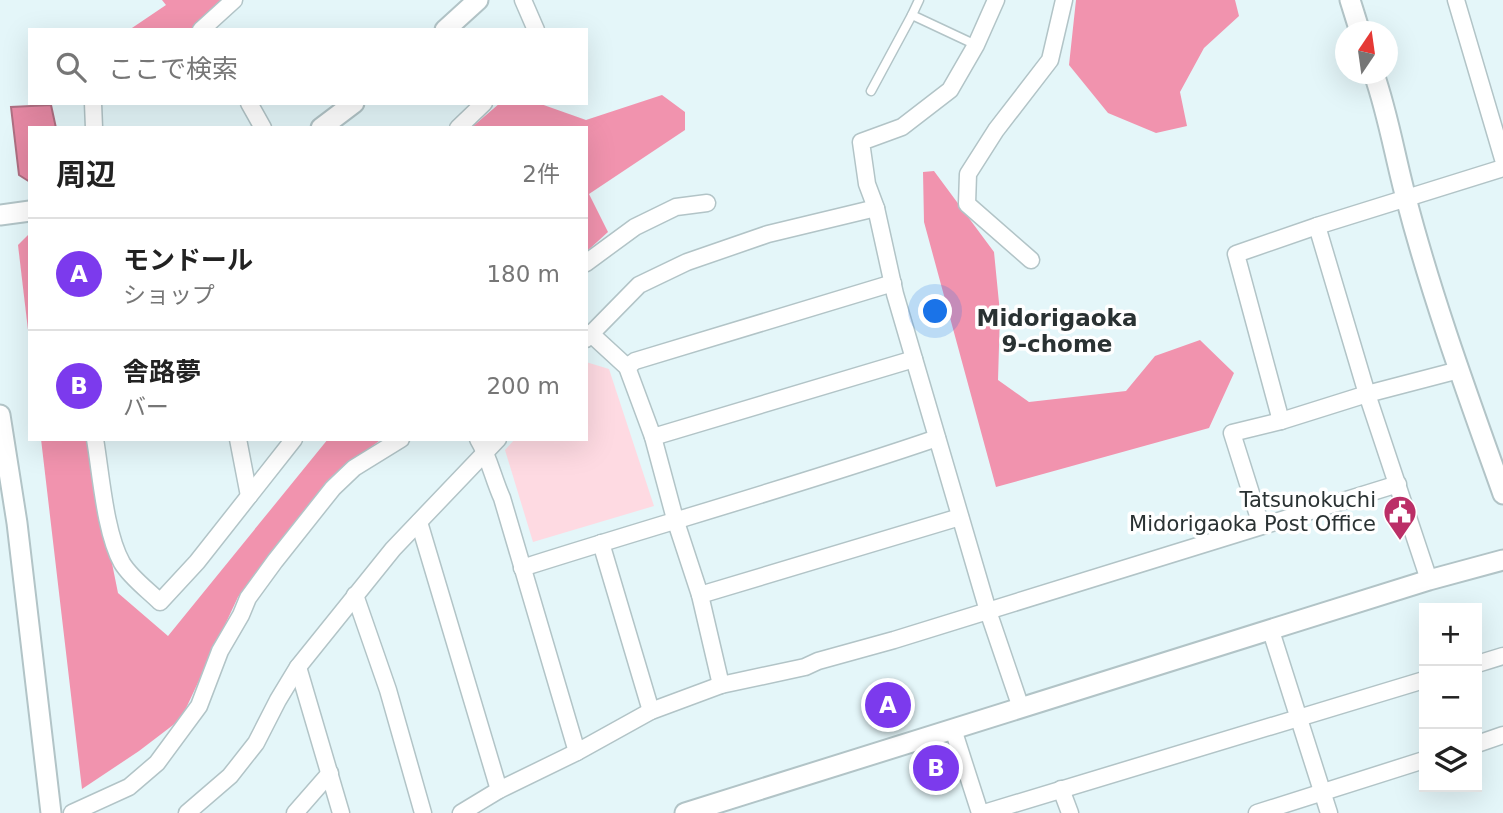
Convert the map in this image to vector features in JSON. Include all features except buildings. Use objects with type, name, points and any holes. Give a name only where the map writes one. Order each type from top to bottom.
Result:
[{"type":"street","points":[[205,28],[234,0]]},
{"type":"street","points":[[447,28],[478,0]]},
{"type":"street","points":[[523,0],[535,28]]},
{"type":"street","points":[[996,0],[976,45],[950,90],[902,127],[861,142],[867,184],[876,208],[914,359],[988,611],[1021,708]]},
{"type":"street","points":[[1031,260],[967,204],[968,174],[996,130],[1050,60],[1064,0]]},
{"type":"street","points":[[1350,0],[1357,21]]},
{"type":"street","points":[[1456,0],[1503,159]]},
{"type":"street","points":[[1377,84],[1406,199],[1459,370],[1503,494]]},
{"type":"street","points":[[93,105],[94,126]]},
{"type":"street","points":[[250,105],[261,126]]},
{"type":"street","points":[[324,126],[351,105]]},
{"type":"street","points":[[460,126],[482,105]]},
{"type":"street","points":[[1281,422],[1236,254],[1503,168]]},
{"type":"street","points":[[588,261],[643,223],[676,207],[707,203]]},
{"type":"street","points":[[721,685],[700,595],[675,519],[653,437],[627,367],[588,336],[639,285],[687,262],[768,234],[876,208]]},
{"type":"street","points":[[0,215],[28,211]]},
{"type":"street","points":[[1317,226],[1367,394],[1429,580]]},
{"type":"street","points":[[627,367],[635,361],[893,283]]},
{"type":"street","points":[[653,437],[914,359]]},
{"type":"street","points":[[1261,525],[1232,433],[1281,422],[1367,394],[1459,370]]},
{"type":"street","points":[[0,415],[17,523],[51,813]]},
{"type":"street","points":[[522,568],[675,519],[832,474],[937,438]]},
{"type":"street","points":[[95,441],[112,538],[122,563],[160,602],[197,562],[292,441]]},
{"type":"street","points":[[239,441],[249,496]]},
{"type":"street","points":[[72,813],[129,787],[156,763],[199,706],[220,650],[248,598],[333,488],[354,468],[398,441]]},
{"type":"street","points":[[187,813],[230,776],[256,743],[298,667],[482,445]]},
{"type":"street","points":[[482,445],[577,752]]},
{"type":"street","points":[[461,813],[499,790],[577,752],[651,711],[721,685],[805,667],[1398,484]]},
{"type":"street","points":[[700,595],[960,517]]},
{"type":"street","points":[[419,522],[499,790]]},
{"type":"street","points":[[601,543],[651,711]]},
{"type":"street","points":[[685,813],[1429,580],[1503,560]]},
{"type":"street","points":[[355,595],[388,690],[423,813]]},
{"type":"street","points":[[1271,631],[1329,813]]},
{"type":"street","points":[[1482,662],[1503,656]]},
{"type":"street","points":[[298,667],[341,813]]},
{"type":"street","points":[[953,729],[982,813],[1419,682]]},
{"type":"street","points":[[1482,742],[1503,735]]},
{"type":"street","points":[[1257,813],[1419,762]]},
{"type":"street","points":[[295,813],[330,773]]},
{"type":"street","points":[[1061,789],[1070,813]]},
{"type":"lane","points":[[871,91],[919,0]]},
{"type":"lane","points":[[912,15],[976,45]]},
{"type":"shaded area","points":[[162,0],[224,0],[194,28],[132,28],[166,5]]},
{"type":"shaded area","points":[[1076,0],[1235,0],[1239,16],[1204,48],[1180,92],[1187,126],[1156,133],[1108,113],[1069,65]]},
{"type":"shaded area","points":[[662,95],[685,112],[685,130],[589,194],[608,232],[588,250],[588,126],[473,126],[498,105],[544,105],[586,120]]},
{"type":"shaded area","points":[[51,105],[56,126],[28,126],[28,181],[19,175],[11,107]]},
{"type":"shaded area","points":[[934,171],[994,252],[1000,313],[998,380],[1029,402],[1126,391],[1155,356],[1200,340],[1234,373],[1209,428],[996,487],[924,222],[923,172]]},
{"type":"shaded area","points":[[28,235],[28,330],[18,245]]},
{"type":"shaded area","points":[[588,363],[609,369],[654,506],[533,542],[505,450],[513,441],[588,441]]},
{"type":"shaded area","points":[[41,441],[87,441],[118,593],[168,636],[326,441],[379,441],[347,464],[238,597],[181,719],[82,789]]},
{"type":"place","name":"Tatsunokuchi Midorigaoka Post Office","points":[[1400,542]]},
{"type":"place","name":"モンドール","points":[[888,705]]},
{"type":"place","name":"舎路夢","points":[[936,768]]},
{"type":"district","name":"Midorigaoka 9-chome","points":[[1057,331]]}]
